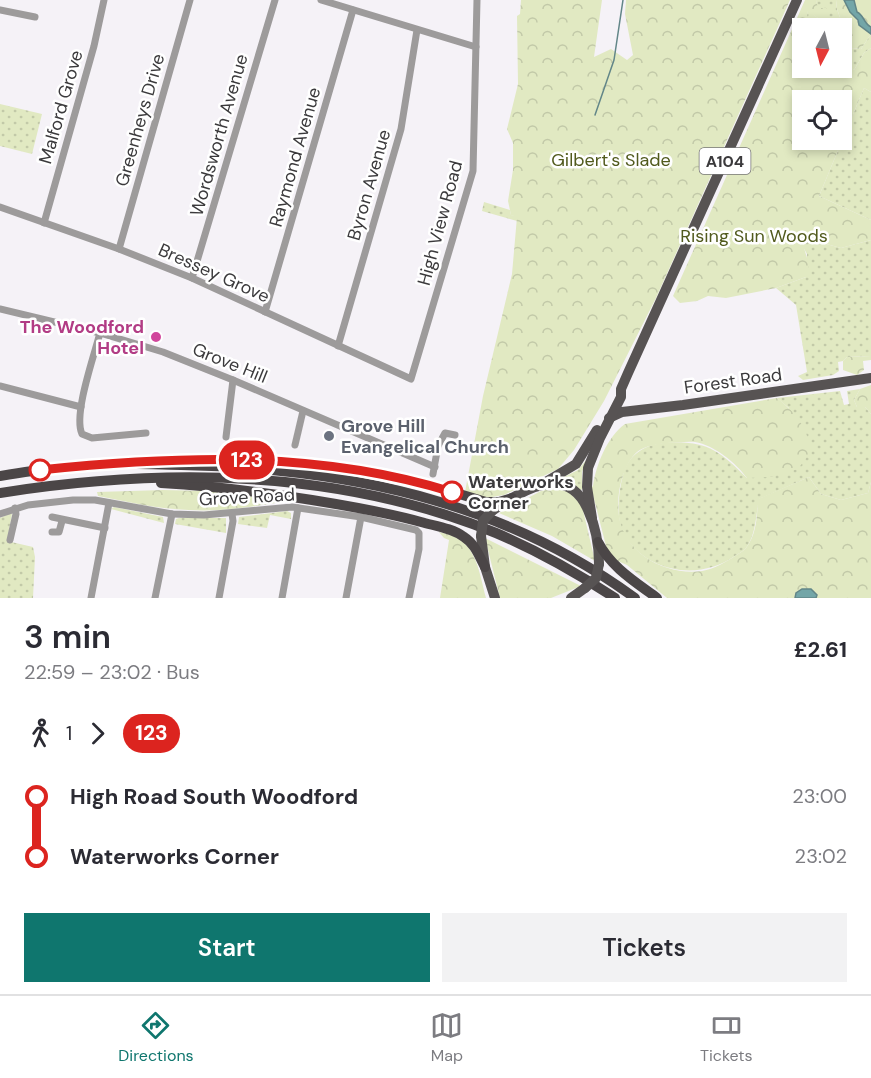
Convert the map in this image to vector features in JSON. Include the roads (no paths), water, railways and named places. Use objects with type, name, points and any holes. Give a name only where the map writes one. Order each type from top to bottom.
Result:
[{"type":"highway","points":[[0,476],[111,464],[211,459],[334,466],[388,475],[486,502],[499,502],[512,498]]},
{"type":"highway","points":[[111,464],[277,470],[344,479],[408,492],[478,514],[533,537],[591,568],[635,598]]},
{"type":"highway","points":[[0,493],[113,480],[176,477],[254,480],[309,486],[395,501],[437,512],[497,534],[556,562],[615,598]]},
{"type":"highway","points":[[113,480],[209,486],[282,495],[382,512],[461,534],[474,546],[485,567]]},
{"type":"highway","points":[[598,542],[608,559],[617,568],[657,598]]},
{"type":"main road","name":"A104","points":[[592,518],[587,477],[592,456],[615,395],[621,393],[797,0]]},
{"type":"main road","name":"Forest Road","points":[[605,423],[611,423],[634,412],[871,378]]},
{"type":"main road","points":[[621,393],[634,412]]},
{"type":"main road","name":"A104","points":[[538,485],[576,465],[605,423]]},
{"type":"main road","points":[[490,598],[480,536],[483,521],[492,511],[538,485],[560,484],[573,488],[582,496],[592,518],[598,542],[599,564],[596,578],[571,598]]},
{"type":"main road","points":[[488,580],[495,598]]},
{"type":"street","name":"Malford Grove","points":[[44,223],[94,46],[104,0]]},
{"type":"street","name":"Greenheys Drive","points":[[119,249],[190,0]]},
{"type":"street","name":"Wordsworth Avenue","points":[[192,278],[275,0]]},
{"type":"street","points":[[321,0],[476,47]]},
{"type":"street","name":"High View Road","points":[[411,379],[473,171],[477,0]]},
{"type":"street","points":[[0,10],[35,17]]},
{"type":"street","name":"Raymond Avenue","points":[[266,312],[353,10]]},
{"type":"street","name":"Byron Avenue","points":[[338,346],[401,129],[417,30]]},
{"type":"street","name":"Bressey Grove","points":[[0,207],[119,249],[192,278],[411,379]]},
{"type":"street","name":"Grove Hill","points":[[0,309],[100,333],[163,352],[233,380],[434,471],[438,446],[445,433],[455,435]]},
{"type":"street","points":[[100,333],[81,406],[79,427],[82,434],[92,438],[146,433]]},
{"type":"street","points":[[226,436],[233,380]]},
{"type":"street","points":[[0,386],[81,406]]},
{"type":"street","points":[[295,445],[303,411]]},
{"type":"street","name":"Grove Road","points":[[0,514],[15,508],[73,500],[96,500],[172,514],[232,514],[284,507],[361,517],[416,530],[420,537],[409,598]]},
{"type":"street","points":[[92,598],[109,503]]},
{"type":"street","points":[[10,540],[16,514],[15,508]]},
{"type":"street","points":[[282,598],[298,508]]},
{"type":"street","points":[[155,598],[172,514]]},
{"type":"street","points":[[219,598],[233,521],[232,514]]},
{"type":"street","points":[[52,517],[105,528]]},
{"type":"street","points":[[346,598],[361,517]]},
{"type":"street","points":[[52,532],[59,532],[62,520]]},
{"type":"water","points":[[844,0],[854,0],[857,12],[871,27],[871,34],[859,25]]},
{"type":"water","points":[[802,589],[811,589],[817,595],[816,598],[795,598],[796,593]]},
{"type":"waterway","points":[[595,115],[614,60],[623,0]]},
{"type":"place","name":"The Woodford Hotel","points":[[156,337]]},
{"type":"place","name":"Grove Hill Evangelical Church","points":[[329,436]]},
{"type":"place","name":"Waterworks Corner","points":[[452,492]]},
{"type":"park label","name":"Gilbert's Slade","points":[[611,160]]},
{"type":"park label","name":"Rising Sun Woods","points":[[754,236]]}]
